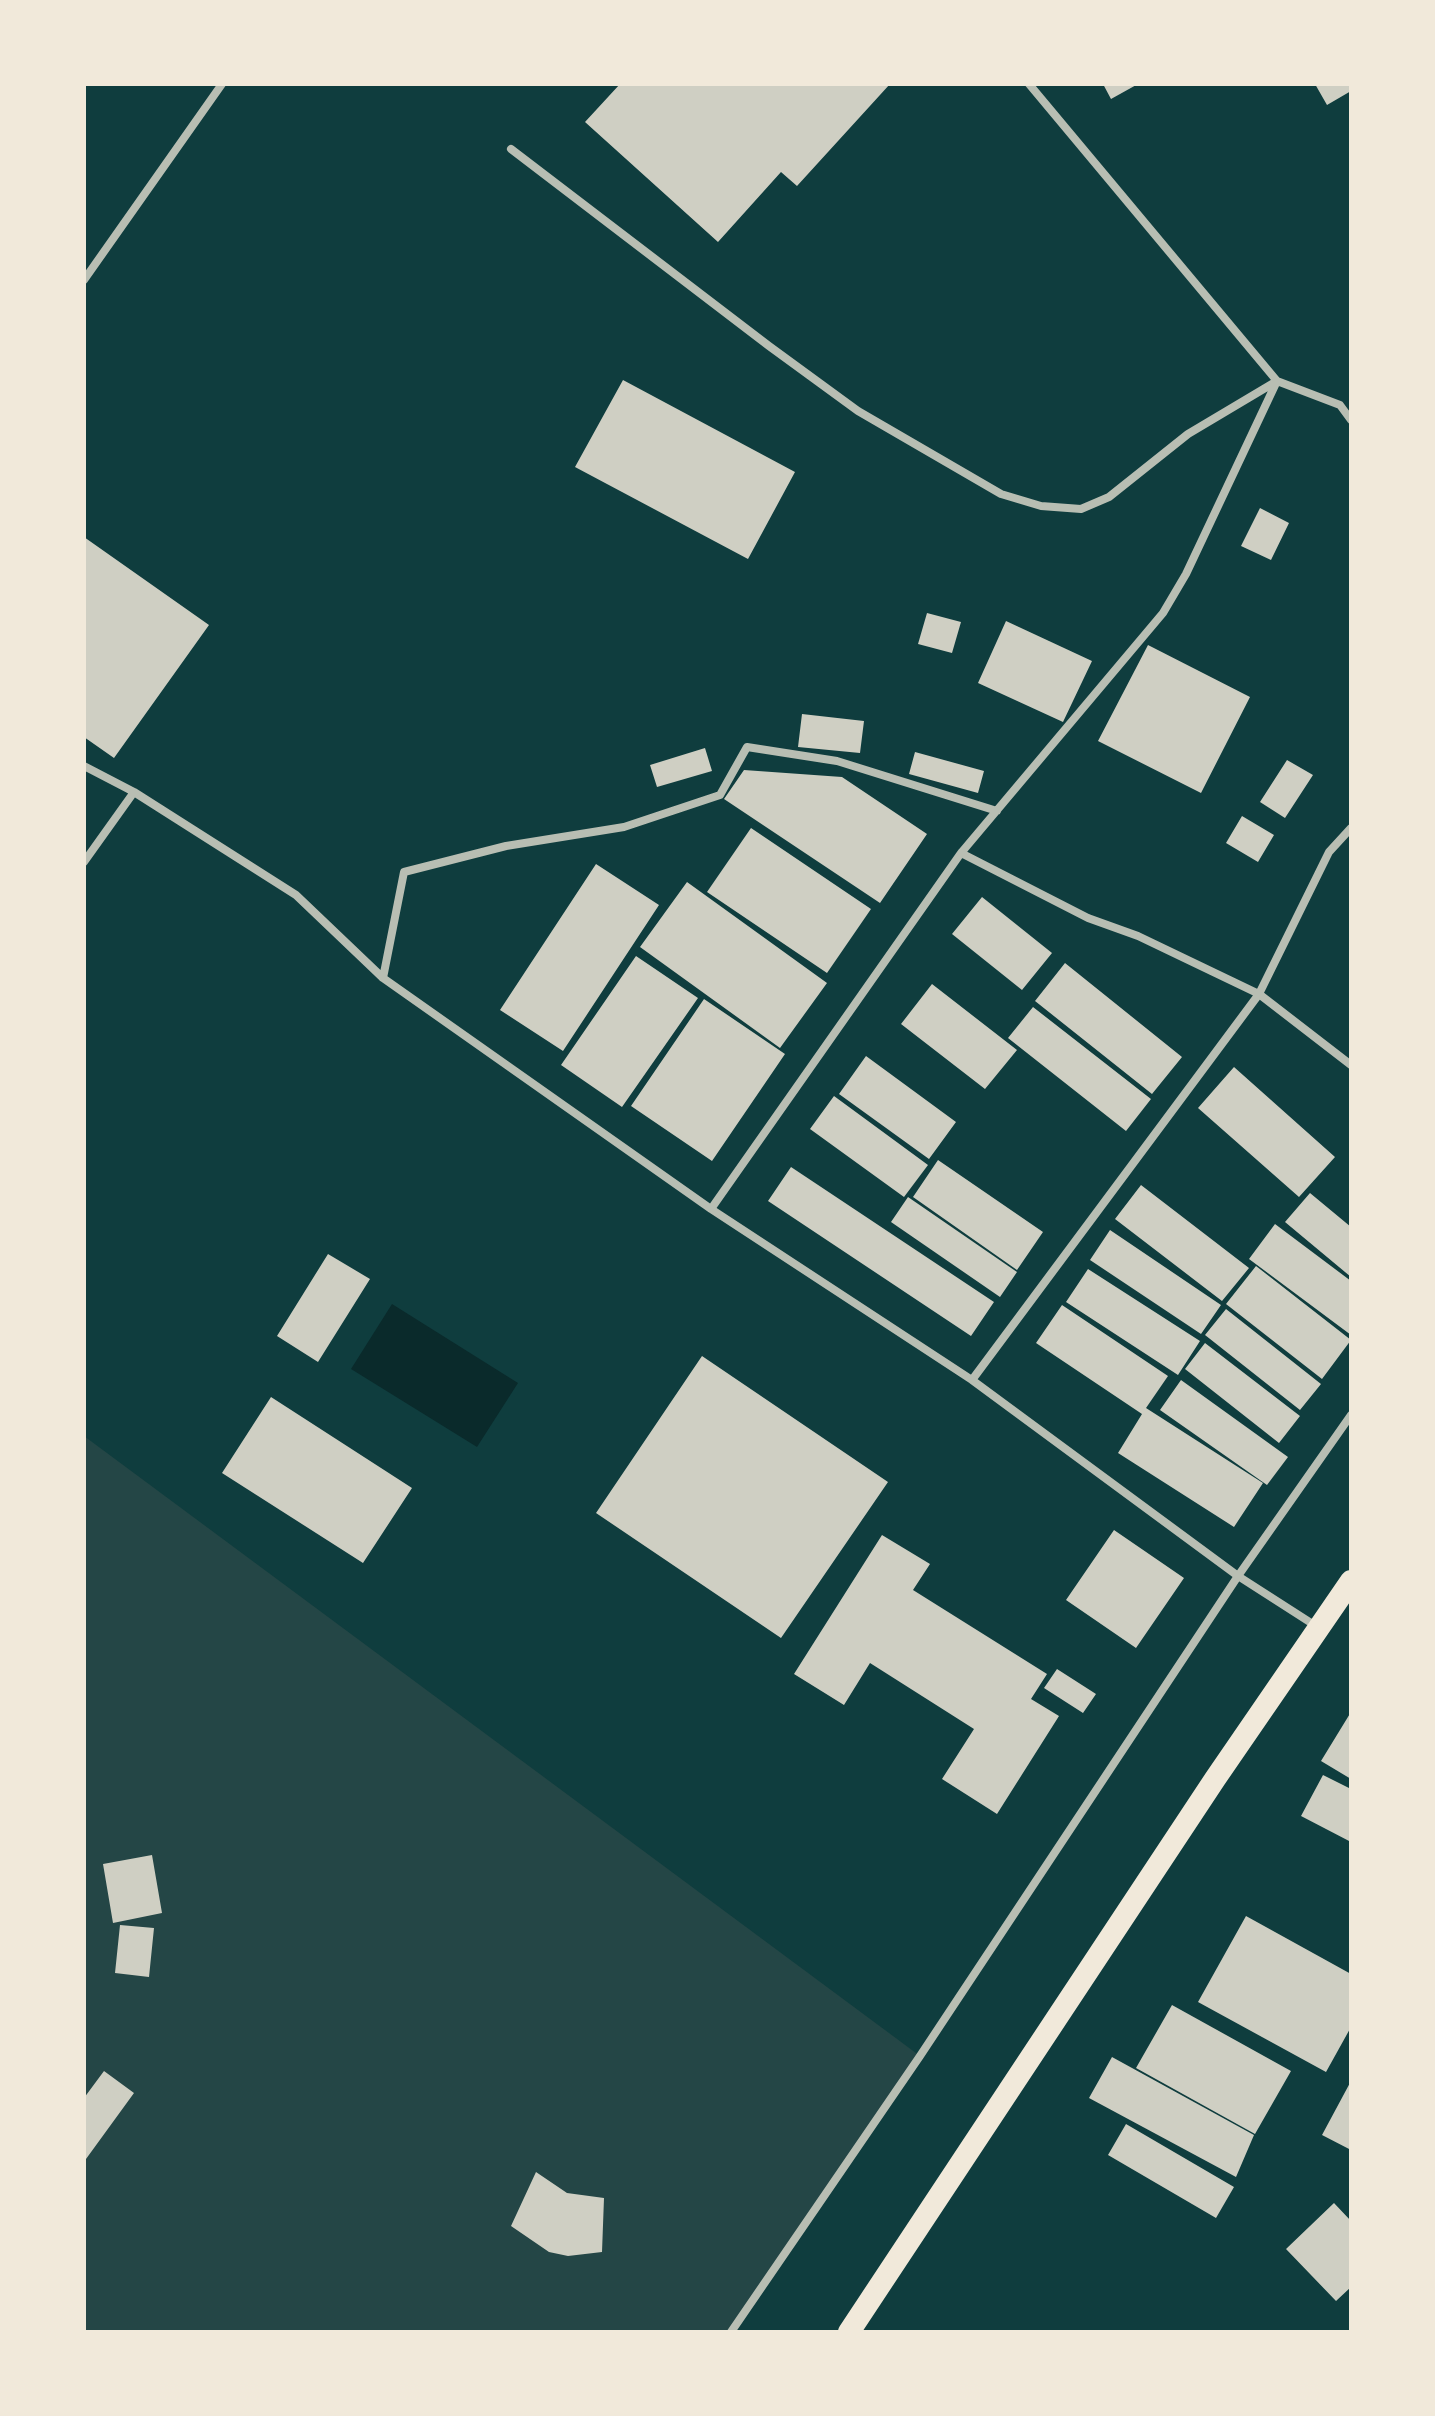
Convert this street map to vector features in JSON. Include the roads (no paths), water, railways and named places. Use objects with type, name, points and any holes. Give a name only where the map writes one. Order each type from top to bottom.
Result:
[{"type":"highway","points":[[849,2332],[1215,1779],[1351,1581]]},
{"type":"street","points":[[84,280],[222,84]]},
{"type":"street","points":[[1029,84],[1277,381],[1340,405],[1351,420]]},
{"type":"street","points":[[511,149],[858,411],[1001,494],[1041,506],[1081,509],[1109,497],[1188,434],[1277,381]]},
{"type":"street","points":[[711,1209],[961,853],[1163,613],[1186,574],[1277,381]]},
{"type":"street","points":[[383,978],[404,872],[506,846],[624,827],[720,795],[747,747],[837,761],[997,811]]},
{"type":"street","points":[[84,766],[134,792],[296,895],[383,978],[711,1209],[972,1380],[1238,1576],[1319,1628]]},
{"type":"street","points":[[84,862],[134,792]]},
{"type":"street","points":[[972,1380],[1259,994],[1329,852],[1351,828]]},
{"type":"street","points":[[961,853],[1088,918],[1138,936],[1259,994],[1351,1065]]},
{"type":"street","points":[[731,2332],[920,2056],[1238,1576],[1351,1415]]}]
